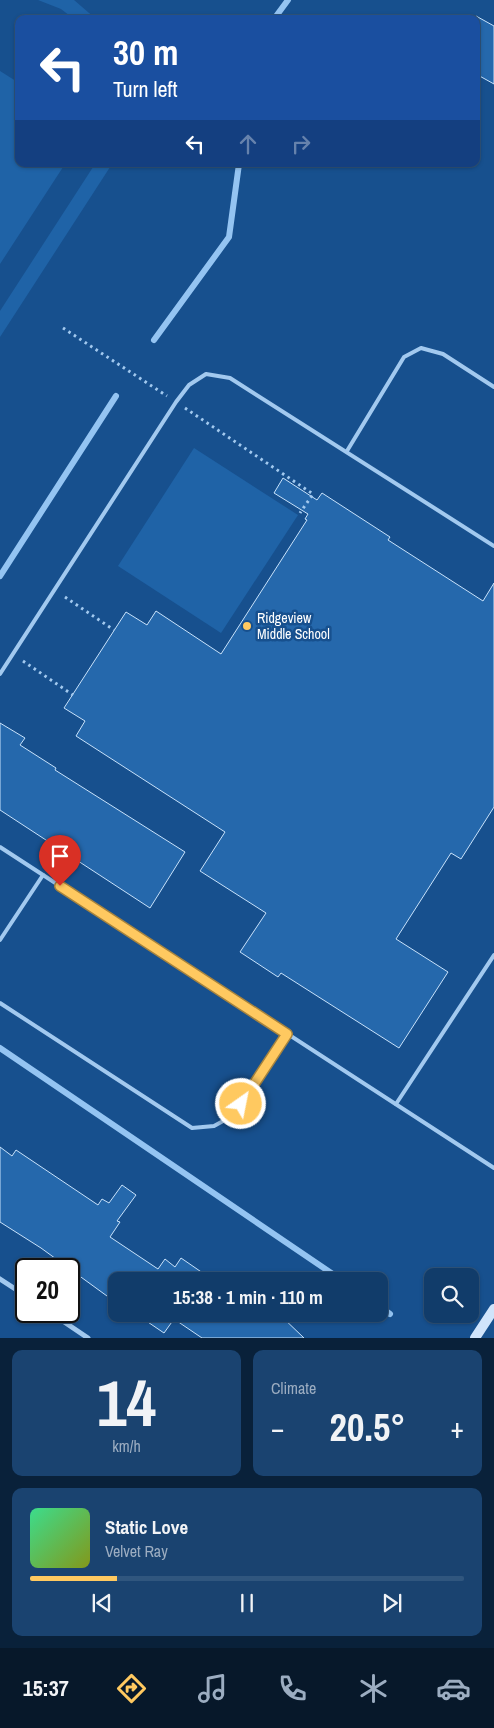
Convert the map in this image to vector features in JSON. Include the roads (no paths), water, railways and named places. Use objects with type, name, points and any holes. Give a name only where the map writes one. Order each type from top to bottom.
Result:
[{"type":"street","points":[[0,1279],[15,1289]]},
{"type":"street","points":[[475,1338],[494,1309]]},
{"type":"street","points":[[66,1323],[88,1338]]},
{"type":"lane","points":[[347,450],[404,357],[421,348],[443,354],[494,387]]},
{"type":"lane","points":[[0,674],[176,402],[189,385],[206,374],[230,378],[347,450],[494,546]]},
{"type":"lane","points":[[0,847],[494,1168]]},
{"type":"lane","points":[[0,940],[43,875]]},
{"type":"lane","points":[[396,1104],[494,955]]},
{"type":"lane","points":[[0,1003],[192,1128],[214,1126],[234,1115],[287,1034]]},
{"type":"waterway","points":[[277,15],[288,0]]},
{"type":"waterway","points":[[154,340],[229,237],[239,167]]},
{"type":"waterway","points":[[0,576],[116,396]]},
{"type":"waterway","points":[[0,1048],[330,1272]]},
{"type":"place","name":"Ridgeview Middle School","points":[[247,626]]}]
